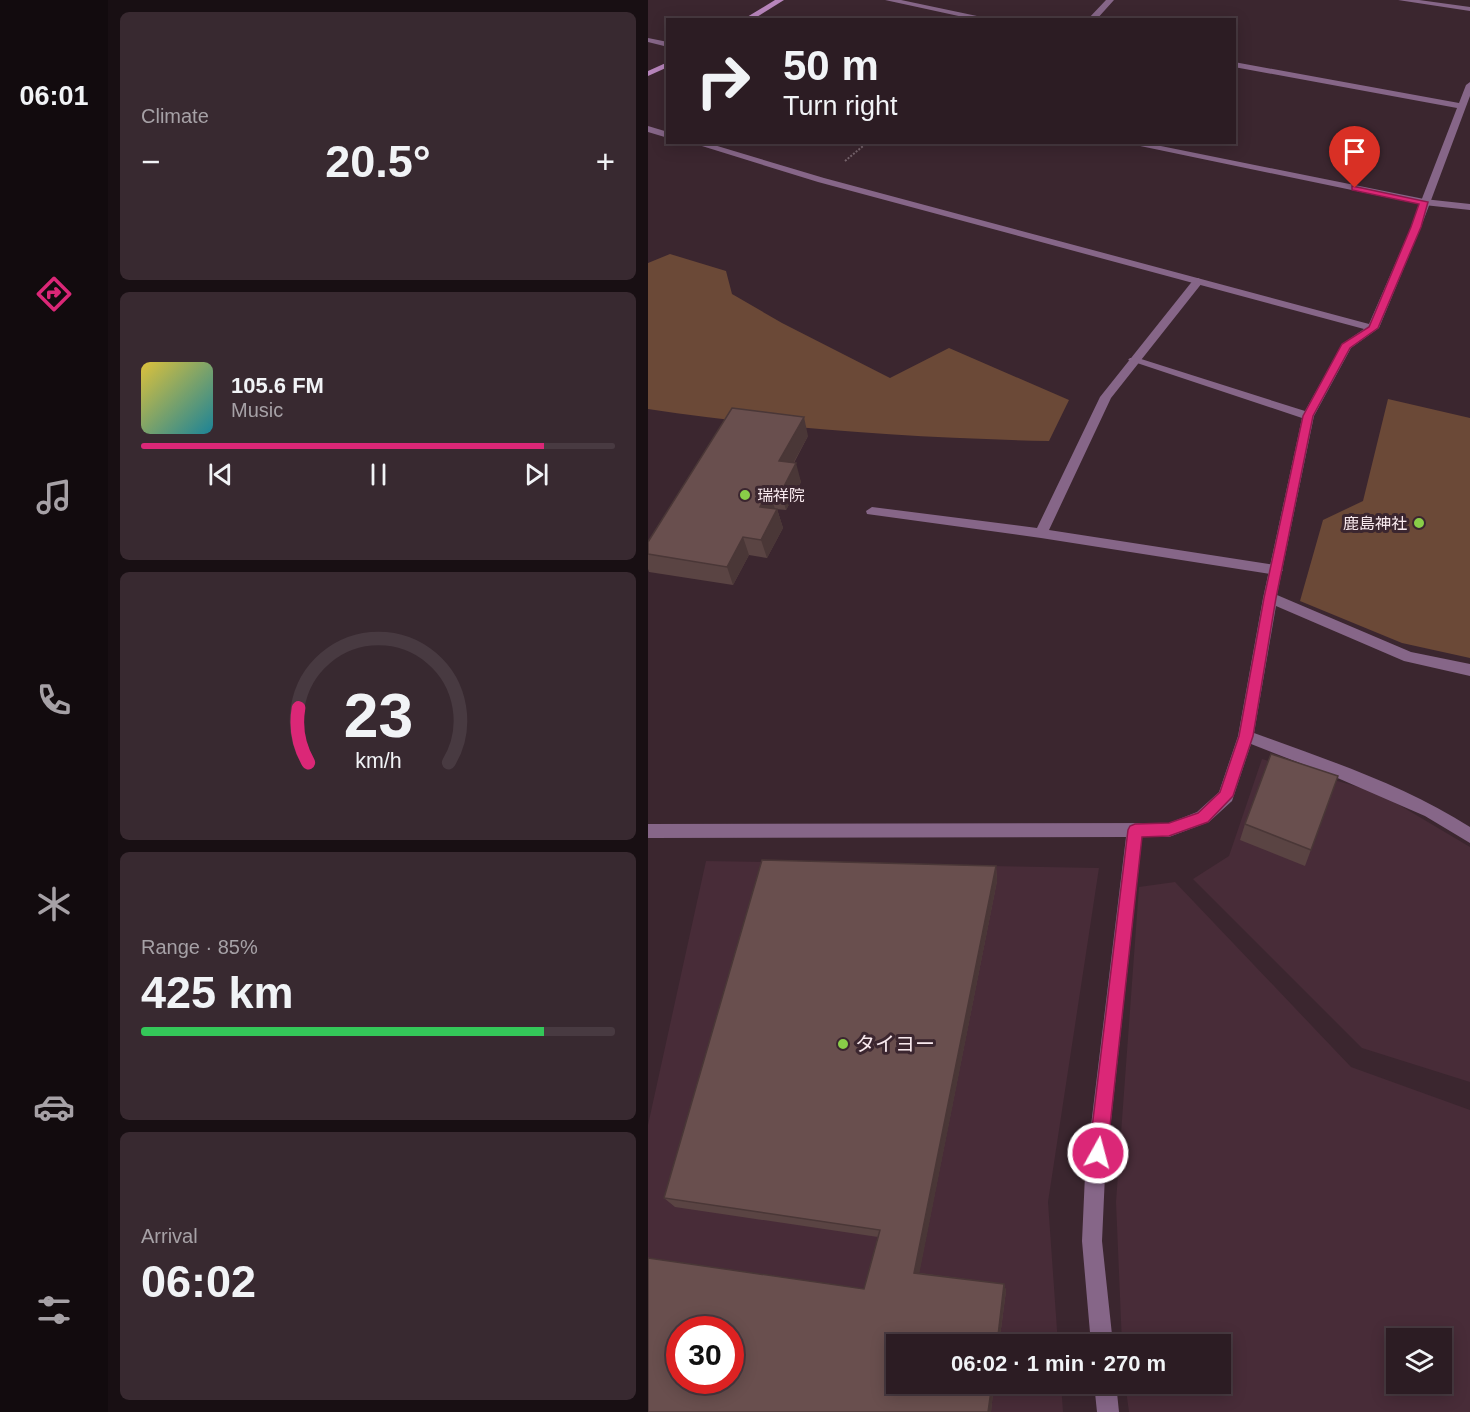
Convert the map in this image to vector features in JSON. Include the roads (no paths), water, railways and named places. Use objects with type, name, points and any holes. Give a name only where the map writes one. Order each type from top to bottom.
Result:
[{"type":"main road","points":[[749,18],[780,0]]},
{"type":"main road","points":[[648,74],[666,65]]},
{"type":"street","points":[[889,0],[982,18]]},
{"type":"street","points":[[1093,18],[1110,0]]},
{"type":"street","points":[[1402,0],[1470,9]]},
{"type":"street","points":[[648,40],[666,44]]},
{"type":"street","points":[[1236,64],[1462,106]]},
{"type":"street","points":[[648,831],[1169,830],[1203,818],[1226,796],[1246,736],[1270,598],[1308,416],[1346,346],[1373,328],[1416,227],[1470,84]]},
{"type":"street","points":[[648,129],[666,134]]},
{"type":"street","points":[[700,144],[821,180],[1373,328]]},
{"type":"street","points":[[1135,144],[1424,202],[1470,207]]},
{"type":"street","points":[[1041,533],[1106,397],[1198,281]]},
{"type":"street","points":[[1134,360],[1308,416]]},
{"type":"street","points":[[872,511],[1041,533],[1276,570]]},
{"type":"street","points":[[1270,598],[1409,657],[1470,670]]},
{"type":"street","points":[[1246,736],[1339,771],[1431,811],[1470,836]]},
{"type":"street","points":[[1100,1334],[1092,1241],[1095,1175],[1135,830]]},
{"type":"street","points":[[1106,1394],[1108,1412]]},
{"type":"place","name":"瑞祥院","points":[[745,495]]},
{"type":"place","name":"鹿島神社","points":[[1419,523]]},
{"type":"place","name":"タイヨー","points":[[843,1044]]}]
